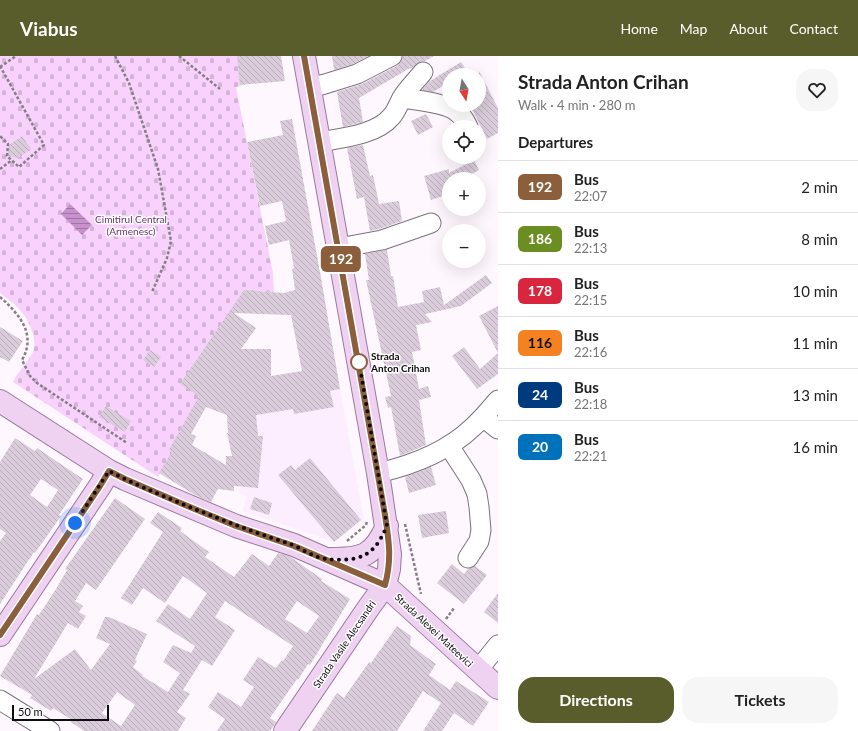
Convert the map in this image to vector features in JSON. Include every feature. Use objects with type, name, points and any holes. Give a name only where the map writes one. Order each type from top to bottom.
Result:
[{"type":"main road","name":"Strada Vasile Alecsandri","points":[[285,731],[366,610],[385,585],[389,569],[390,554],[378,473],[304,56]]},
{"type":"main road","name":"Strada Alexei Mateevici","points":[[0,401],[109,471],[125,479],[236,526],[294,546],[385,585],[498,688]]},
{"type":"main road","points":[[0,635],[109,471]]},
{"type":"main road","points":[[325,559],[346,559],[366,554],[374,549],[381,540],[386,521]]},
{"type":"street","points":[[310,88],[357,74],[392,56]]},
{"type":"street","points":[[320,142],[373,130],[386,123],[391,118],[410,87],[424,72]]},
{"type":"street","points":[[402,98],[426,102],[456,110],[464,120]]},
{"type":"street","points":[[339,248],[382,240],[431,223]]},
{"type":"street","points":[[378,473],[425,459],[449,446],[473,428],[498,400]]},
{"type":"street","points":[[483,417],[498,429]]},
{"type":"street","points":[[449,446],[471,480],[477,494],[481,530],[479,541],[468,558]]},
{"type":"street","points":[[478,670],[498,645]]},
{"type":"street","points":[[0,700],[50,731]]},
{"type":"path","points":[[0,136],[8,144],[7,156],[19,167],[44,145],[0,67],[16,56]]},
{"type":"path","points":[[115,56],[128,83],[158,169],[171,241],[167,258],[152,292]]},
{"type":"path","points":[[179,56],[220,89]]},
{"type":"path","points":[[0,168],[12,160]]},
{"type":"path","points":[[0,297],[12,308],[23,322],[28,338],[28,346],[22,360],[30,376],[36,383],[126,443]]},
{"type":"path","points":[[345,542],[366,525],[386,521],[424,599]]},
{"type":"path","points":[[444,622],[454,608]]},
{"type":"shaded area","points":[[70,204],[92,225],[82,235],[61,214]]},
{"type":"shaded area","points":[[340,389],[364,519],[334,542],[242,511],[247,496],[239,493],[242,481],[246,407]]},
{"type":"green space","name":"Cimitirul Central (Armenesc)","points":[[0,56],[238,56],[241,86],[236,87],[273,273],[274,292],[244,291],[194,364],[202,393],[170,451],[173,453],[158,477],[13,382],[32,354],[34,348],[34,337],[32,330],[23,314],[15,305],[0,293]]},
{"type":"building","points":[[237,56],[281,56],[285,81],[240,85]]},
{"type":"building","points":[[332,56],[368,56],[353,64],[334,70]]},
{"type":"building","points":[[403,56],[434,56],[425,61],[419,62],[411,69],[410,68],[359,98],[363,122],[343,127],[337,92],[362,84],[397,66],[401,62]]},
{"type":"building","points":[[461,62],[465,68],[451,68]]},
{"type":"building","points":[[442,74],[442,86],[433,92],[422,90],[430,81]]},
{"type":"building","points":[[486,85],[498,108],[498,133],[487,139],[486,120],[478,120],[474,112],[486,112]]},
{"type":"building","points":[[426,114],[433,127],[418,135],[411,121]]},
{"type":"building","points":[[292,119],[340,389],[330,391],[334,407],[294,414],[293,409],[256,415],[258,436],[263,436],[258,488],[234,486],[234,491],[218,489],[211,502],[195,495],[159,473],[172,452],[169,450],[199,396],[180,384],[244,290],[284,293],[295,290],[292,269],[294,268],[289,240],[269,245],[265,226],[286,221],[282,201],[260,206],[247,142],[283,135],[280,121]],"holes":[[[234,313],[291,315],[302,371],[271,376],[271,349],[241,349],[256,328]],[[206,407],[227,415],[227,433],[232,456],[226,456],[226,465],[192,445],[196,436],[191,434]]]},
{"type":"building","points":[[22,136],[31,149],[18,158],[7,156],[9,145]]},
{"type":"building","points":[[363,145],[370,176],[373,175],[379,204],[399,201],[402,221],[370,231],[364,197],[357,199],[347,148]]},
{"type":"building","points":[[466,164],[476,164],[479,170],[475,172],[451,172]]},
{"type":"building","points":[[449,169],[449,172],[442,172],[442,196],[431,200],[424,176]]},
{"type":"building","points":[[387,250],[398,307],[424,302],[422,291],[440,287],[444,305],[486,275],[492,283],[461,306],[425,314],[432,322],[416,325],[421,350],[412,352],[419,389],[428,386],[431,397],[419,400],[426,445],[400,456],[391,407],[388,408],[385,397],[391,396],[366,280],[369,280],[365,254]]},
{"type":"building","points":[[498,306],[498,353],[479,316]]},
{"type":"building","points":[[0,327],[23,341],[9,362],[0,357]]},
{"type":"building","points":[[464,347],[480,369],[498,353],[498,374],[477,389],[452,356]]},
{"type":"building","points":[[150,350],[161,357],[154,367],[143,360]]},
{"type":"building","points":[[106,406],[131,421],[125,432],[99,417]]},
{"type":"building","points":[[15,438],[35,451],[37,448],[83,479],[59,515],[61,516],[35,553],[34,552],[0,604],[0,541],[6,533],[0,529],[0,462]],"holes":[[[41,479],[58,490],[47,507],[30,495]]]},
{"type":"building","points":[[310,458],[361,520],[334,542],[278,475],[291,465],[295,470]]},
{"type":"building","points":[[431,467],[436,485],[409,493],[405,477]]},
{"type":"building","points":[[254,497],[272,503],[269,515],[250,509]]},
{"type":"building","points":[[115,498],[145,519],[96,590],[86,583],[75,601],[83,606],[79,612],[86,616],[78,629],[68,623],[34,679],[75,649],[91,670],[110,644],[96,638],[105,617],[109,617],[147,634],[135,660],[137,661],[133,667],[143,675],[142,676],[168,692],[180,673],[163,662],[173,645],[191,653],[195,646],[156,621],[168,604],[190,619],[207,593],[183,576],[165,603],[143,588],[132,605],[121,598],[163,532],[150,523],[158,512],[182,528],[180,531],[209,552],[205,557],[234,577],[252,554],[269,566],[278,553],[289,556],[322,579],[321,581],[350,599],[310,665],[308,664],[270,718],[276,722],[270,731],[217,731],[225,719],[208,707],[218,692],[241,707],[254,687],[243,680],[258,657],[276,668],[282,660],[283,661],[293,646],[225,601],[215,617],[235,630],[212,666],[202,660],[183,690],[190,694],[177,712],[186,718],[178,731],[84,731],[71,722],[72,720],[53,708],[51,711],[30,698],[32,695],[0,676],[37,614],[39,615],[56,589],[67,570],[65,569]],"holes":[[[297,601],[319,616],[307,633],[285,619]],[[117,692],[135,705],[121,726],[102,713]]]},
{"type":"building","points":[[446,511],[449,533],[422,538],[418,515]]},
{"type":"building","points":[[452,564],[464,574],[468,569],[475,566],[487,575],[464,604],[437,583]]},
{"type":"building","points":[[498,593],[498,623],[484,612]]},
{"type":"building","points":[[397,626],[411,636],[410,645],[436,664],[429,675],[450,690],[456,681],[489,702],[473,726],[454,713],[442,731],[423,731],[441,703],[423,691],[397,731],[312,731],[337,693],[344,698],[369,662],[371,663]]},
{"type":"bus line","name":"192","points":[[0,635],[109,471],[185,505],[236,526],[294,546],[385,585],[389,569],[390,554],[385,515],[304,56]]},
{"type":"place","name":"Strada Anton Crihan","points":[[359,362]]},
{"type":"route","points":[[75,523],[109,471],[236,526],[294,546],[325,559],[356,558],[366,554],[374,549],[381,540],[387,526],[359,362]]}]
